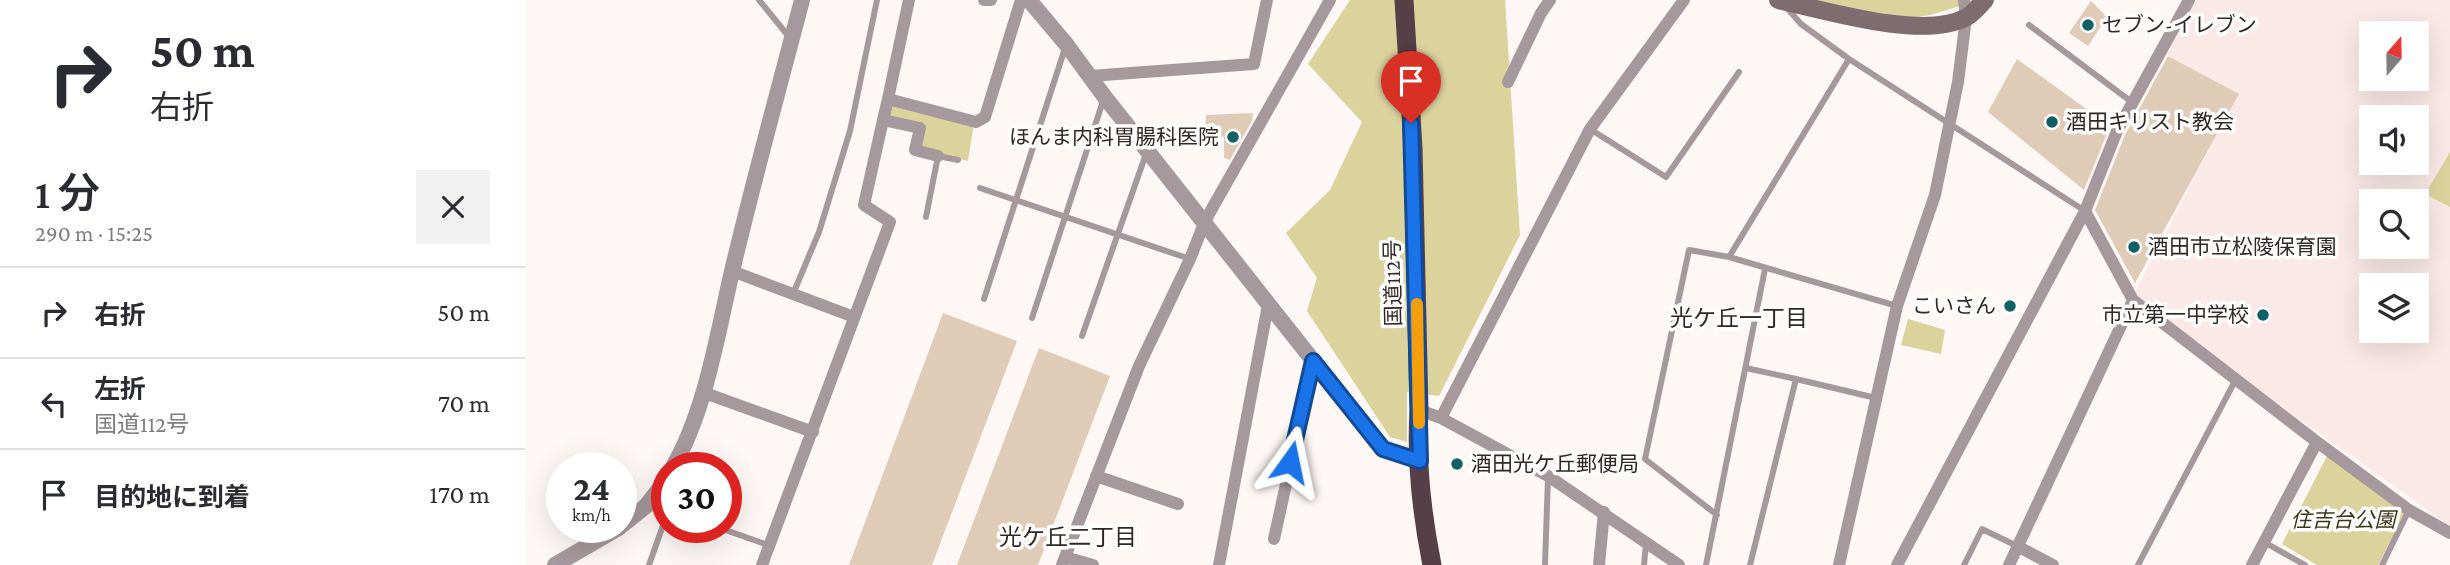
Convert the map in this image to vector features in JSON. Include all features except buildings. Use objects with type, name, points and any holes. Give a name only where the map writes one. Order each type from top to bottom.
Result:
[{"type":"highway","name":"国道112号","points":[[1404,0],[1413,148],[1418,437],[1432,565]]},
{"type":"main road","points":[[1780,0],[1859,19],[1919,26],[1943,25],[1965,9],[1985,0]]},
{"type":"street","points":[[682,452],[702,392],[802,0]]},
{"type":"street","points":[[762,565],[890,222],[864,205],[909,0]]},
{"type":"street","points":[[984,0],[991,0]]},
{"type":"street","points":[[888,99],[976,121],[985,117],[1021,0]]},
{"type":"street","points":[[1029,0],[1383,449],[1420,461]]},
{"type":"street","points":[[1090,76],[1254,65],[1267,0]]},
{"type":"street","points":[[1093,565],[1064,561],[1139,366],[1205,221],[1329,0]]},
{"type":"street","points":[[1508,82],[1550,0]]},
{"type":"street","points":[[1441,418],[1590,129],[1684,0]]},
{"type":"street","points":[[1897,565],[2085,211],[2117,131],[2189,0]]},
{"type":"street","points":[[1839,565],[1897,306],[1935,195],[1958,82],[1965,9]]},
{"type":"street","points":[[883,120],[920,128],[915,150],[938,156]]},
{"type":"street","points":[[2085,211],[2133,300],[2409,510],[2450,533]]},
{"type":"street","points":[[732,271],[854,317]]},
{"type":"street","points":[[2009,565],[2133,300]]},
{"type":"street","points":[[1219,565],[1268,305]]},
{"type":"street","points":[[1274,539],[1313,361]]},
{"type":"street","points":[[702,392],[813,432]]},
{"type":"street","points":[[1419,410],[1441,418],[1548,475],[1679,565]]},
{"type":"street","points":[[2252,565],[2317,442]]},
{"type":"street","points":[[1096,476],[1178,504]]},
{"type":"street","points":[[637,513],[651,500]]},
{"type":"street","points":[[1599,565],[1604,512]]},
{"type":"street","points":[[555,565],[592,543]]},
{"type":"street","points":[[2017,546],[2053,565]]},
{"type":"lane","points":[[759,0],[792,40]]},
{"type":"lane","points":[[793,294],[818,232],[850,131],[877,0]]},
{"type":"lane","points":[[1780,0],[1801,24],[1849,59],[2085,211]]},
{"type":"lane","points":[[2029,25],[2133,103]]},
{"type":"lane","points":[[983,299],[1066,44]]},
{"type":"lane","points":[[1729,257],[1849,59]]},
{"type":"lane","points":[[1590,129],[1665,177],[1739,72]]},
{"type":"lane","points":[[1032,318],[1104,96]]},
{"type":"lane","points":[[1081,336],[1147,149]]},
{"type":"lane","points":[[926,217],[938,156],[958,160]]},
{"type":"lane","points":[[980,188],[1190,258]]},
{"type":"lane","points":[[1717,515],[1645,459],[1689,250],[1729,257],[1765,270],[1897,306]]},
{"type":"lane","points":[[1706,565],[1765,270]]},
{"type":"lane","points":[[1746,368],[1877,398]]},
{"type":"lane","points":[[1750,565],[1795,379]]},
{"type":"lane","points":[[2138,565],[2236,379]]},
{"type":"lane","points":[[1545,565],[1548,475]]},
{"type":"lane","points":[[2382,565],[2409,510]]},
{"type":"lane","points":[[1964,565],[1982,529],[2017,546]]},
{"type":"lane","points":[[742,535],[770,545]]},
{"type":"lane","points":[[1644,565],[1646,542]]},
{"type":"lane","points":[[2264,542],[2305,565]]},
{"type":"lane","points":[[649,565],[657,543]]},
{"type":"shaded area","name":"市立第一中学校","points":[[2189,0],[2450,0],[2450,152],[2428,189],[2359,189],[2359,259],[2429,259],[2429,194],[2450,205],[2450,526],[2132,298],[2238,94],[2161,52]]},
{"type":"green space","points":[[1350,0],[1505,0],[1520,235],[1439,396],[1407,392],[1407,442],[1390,437],[1307,311],[1317,278],[1286,233],[1330,190],[1362,122],[1308,64]]},
{"type":"green space","points":[[1814,0],[1980,0],[1930,15],[1898,20]]},
{"type":"green space","points":[[890,101],[974,123],[968,161],[918,148],[920,126],[886,118]]},
{"type":"green space","points":[[2450,152],[2450,207],[2429,196],[2428,189]]},
{"type":"green space","points":[[1908,319],[1945,330],[1941,354],[1901,345]]},
{"type":"green space","name":"住吉台公園","points":[[2328,454],[2406,511],[2378,565],[2317,565],[2282,544]]},
{"type":"slow traffic","points":[[1417,304],[1419,423]]},
{"type":"place","name":"セブン-イレブン","points":[[2088,25]]},
{"type":"place","name":"酒田キリスト教会","points":[[2052,122]]},
{"type":"place","name":"ほんま内科胃腸科医院","points":[[1233,137]]},
{"type":"place","name":"酒田市立松陵保育園","points":[[2134,247]]},
{"type":"place","name":"こいさん","points":[[2010,306]]},
{"type":"place","name":"市立第一中学校","points":[[2263,315]]},
{"type":"place","name":"酒田光ケ丘郵便局","points":[[1457,464]]},
{"type":"district","name":"光ケ丘一丁目","points":[[1739,318]]},
{"type":"district","name":"光ケ丘二丁目","points":[[1068,537]]},
{"type":"route","points":[[1290,462],[1313,361],[1383,449],[1420,461],[1411,123]]}]
